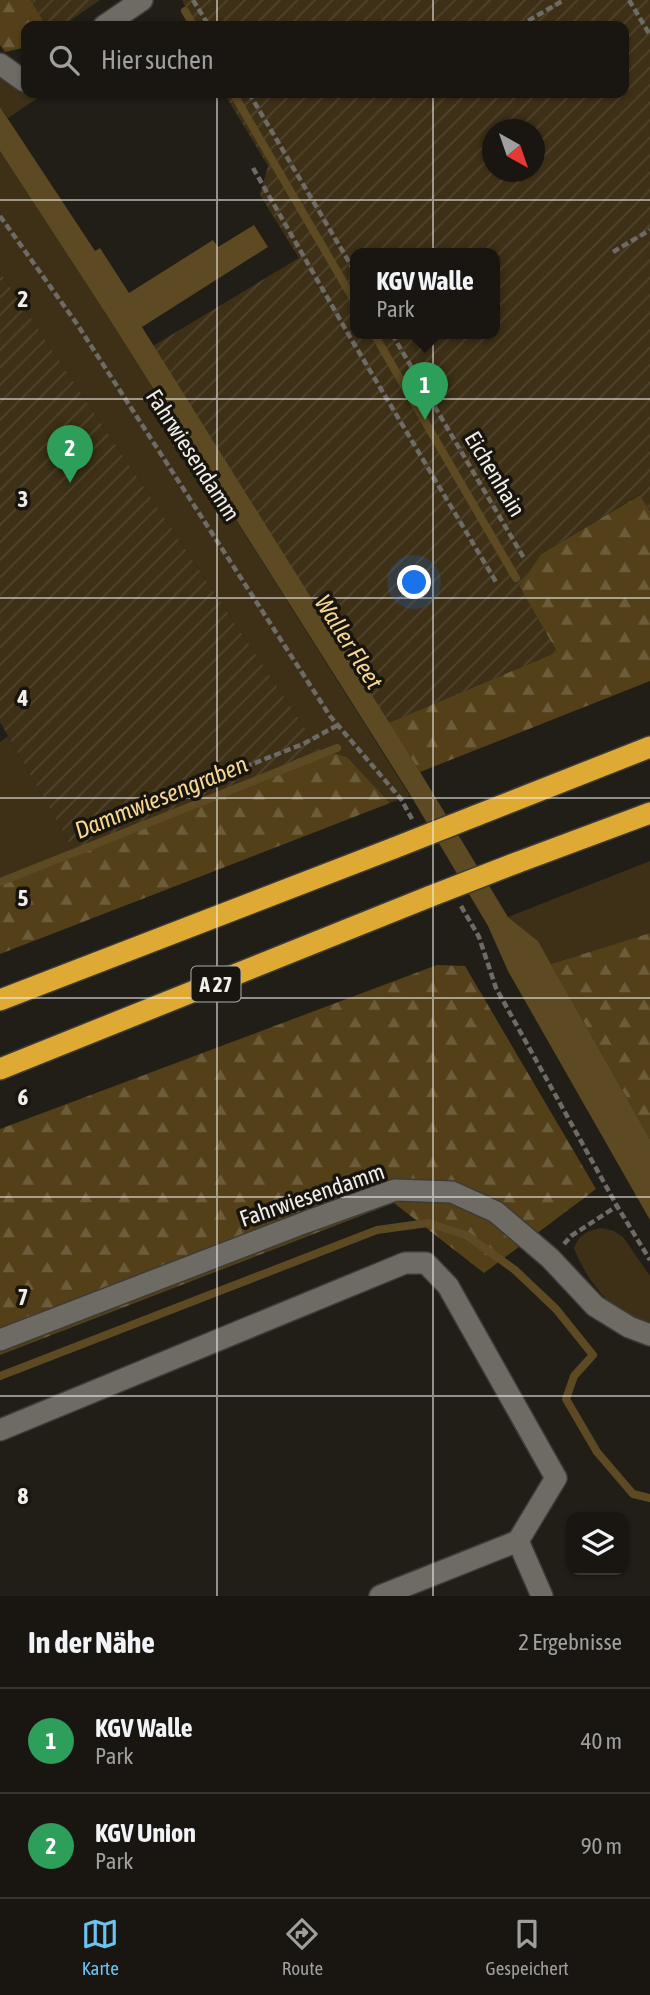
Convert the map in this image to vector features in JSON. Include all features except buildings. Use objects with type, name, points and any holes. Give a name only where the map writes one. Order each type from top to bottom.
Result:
[{"type":"highway","points":[[0,1000],[650,747]]},
{"type":"highway","name":"A 27","points":[[0,1069],[431,896],[650,813]]},
{"type":"street","points":[[111,21],[142,0]]},
{"type":"street","points":[[0,64],[21,78]]},
{"type":"street","name":"Fahrwiesendamm","points":[[0,1340],[395,1190],[452,1192],[496,1212],[550,1258],[595,1306],[629,1327],[650,1335]]},
{"type":"street","points":[[0,1430],[404,1263],[426,1263],[447,1286],[556,1478],[518,1541],[380,1596]]},
{"type":"street","points":[[518,1541],[542,1596]]},
{"type":"path","points":[[193,0],[206,21]]},
{"type":"path","points":[[528,21],[564,0]]},
{"type":"path","points":[[629,0],[650,35]]},
{"type":"path","points":[[252,98],[350,264]]},
{"type":"path","points":[[253,168],[350,337]]},
{"type":"path","name":"Fahrwiesendamm","points":[[0,216],[77,324],[307,681],[338,725],[401,799]]},
{"type":"path","points":[[613,252],[650,230]]},
{"type":"path","points":[[351,339],[496,582]]},
{"type":"path","name":"Eichenhain","points":[[395,339],[525,560]]},
{"type":"path","points":[[118,817],[303,744],[338,725]]},
{"type":"path","points":[[479,937],[496,988],[617,1206],[650,1259]]},
{"type":"path","points":[[550,1258],[571,1236],[617,1206]]},
{"type":"shaded area","points":[[31,0],[100,0],[69,21],[43,21]]},
{"type":"shaded area","points":[[182,0],[650,0],[650,511],[639,495],[541,554],[519,586],[557,652],[388,723],[153,346],[299,258],[260,195],[268,166],[227,98],[629,98],[629,21],[192,21]]},
{"type":"shaded area","points":[[0,74],[21,84],[21,98],[38,98],[8,118],[0,107]]},
{"type":"shaded area","points":[[0,107],[95,251],[100,248],[129,293],[213,240],[218,247],[254,225],[268,247],[142,327],[508,917],[538,941],[650,1139],[650,1220],[508,971],[488,926],[411,796],[0,151]]},
{"type":"shaded area","points":[[0,151],[410,796],[390,803],[347,757],[319,749],[0,272]]},
{"type":"shaded area","points":[[0,272],[319,749],[233,788],[75,853],[0,722]]},
{"type":"shaded area","points":[[8,736],[75,853],[0,884],[0,742]]},
{"type":"shaded area","points":[[650,861],[650,933],[551,964],[538,941],[508,917]]},
{"type":"shaded area","points":[[602,1228],[623,1237],[650,1276],[650,1323],[637,1320],[613,1306],[594,1284],[579,1260],[574,1248],[579,1239]]},
{"type":"green space","points":[[0,0],[31,0],[43,21],[21,21],[21,48],[5,52],[0,45]]},
{"type":"green space","points":[[640,495],[650,511],[650,681],[420,772],[388,723],[557,652],[519,586],[541,554]]},
{"type":"green space","points":[[319,749],[347,757],[390,803],[0,954],[0,884],[233,788]]},
{"type":"green space","points":[[650,933],[650,1139],[551,964]]},
{"type":"green space","points":[[437,965],[465,966],[596,1189],[484,1273],[394,1203],[0,1355],[0,1129]]},
{"type":"waterway","points":[[185,11],[191,21]]},
{"type":"waterway","points":[[236,98],[350,293]]},
{"type":"waterway","points":[[377,339],[516,578]]},
{"type":"waterway","name":"Dammwiesengraben","points":[[0,882],[337,748]]},
{"type":"waterway","points":[[0,1376],[377,1230],[428,1223],[466,1235],[515,1270],[556,1309],[593,1355],[574,1376],[566,1399],[597,1452],[633,1494],[650,1498]]},
{"type":"place","name":"KGV Walle","points":[[425,420]]},
{"type":"place","name":"KGV Union","points":[[70,483]]},
{"type":"water label","name":"Waller Fleet","points":[[349,642]]}]
